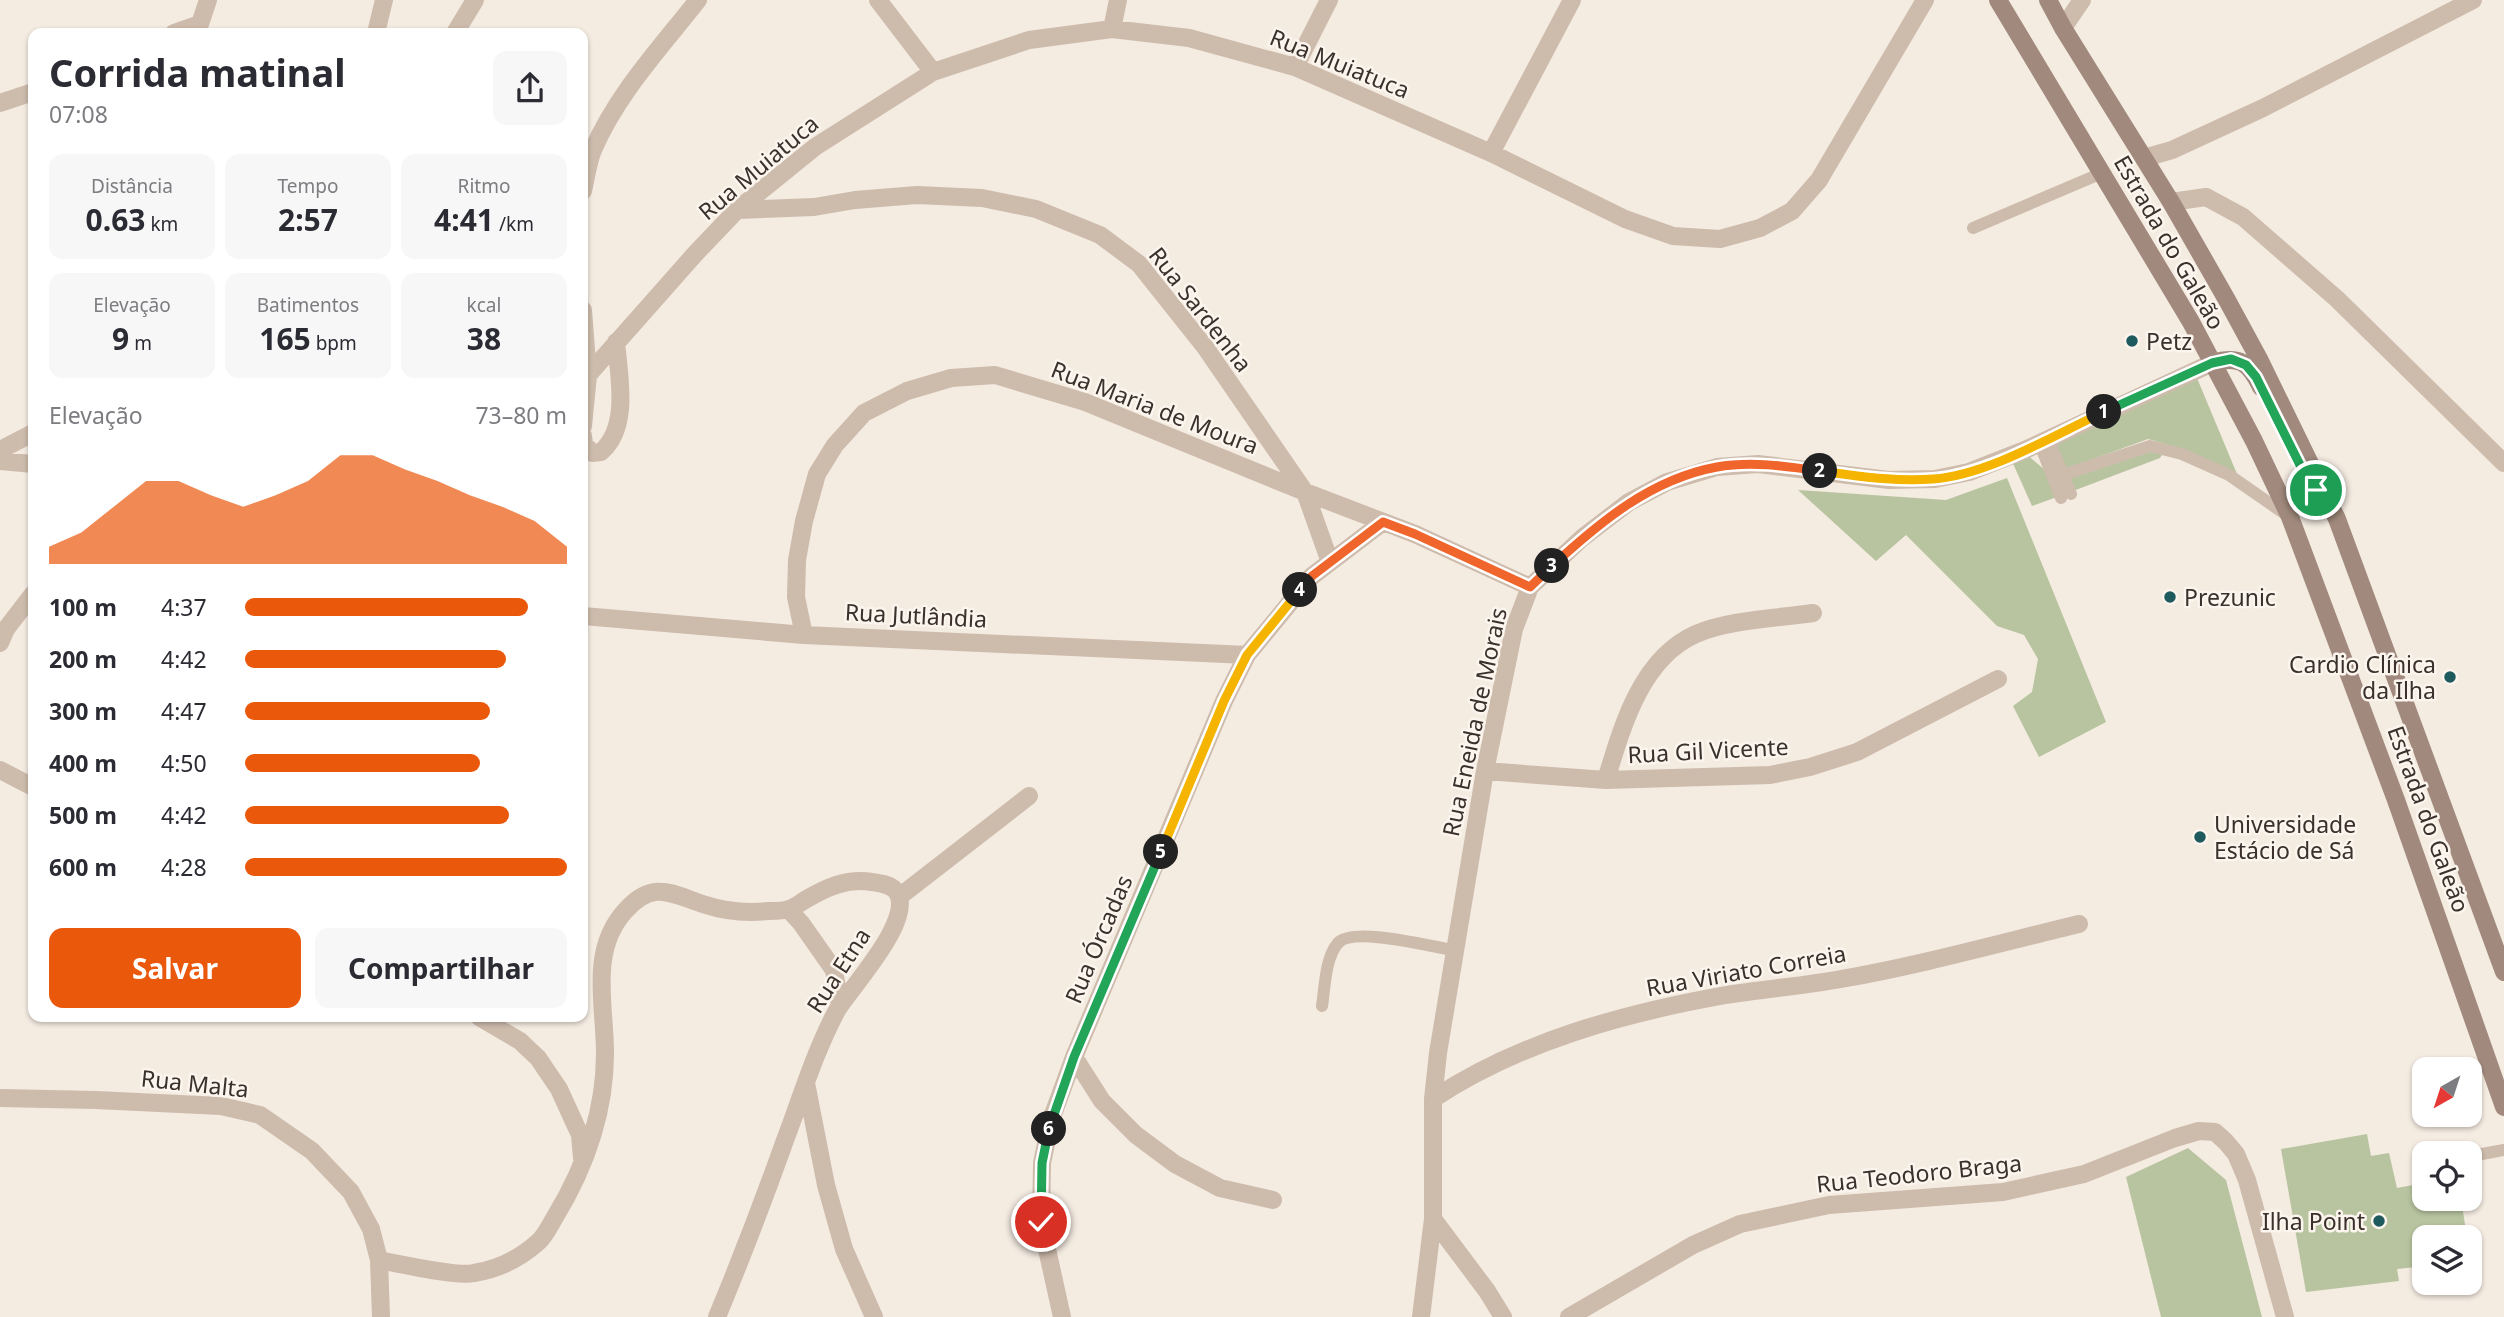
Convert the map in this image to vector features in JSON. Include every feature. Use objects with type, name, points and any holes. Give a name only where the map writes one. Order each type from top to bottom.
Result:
[{"type":"main road","name":"Estrada do Galeão","points":[[1998,0],[2191,322],[2254,441],[2290,517],[2396,800],[2504,1107]]},
{"type":"main road","name":"Estrada do Galeão","points":[[2048,0],[2171,202],[2259,359],[2337,519],[2504,972]]},
{"type":"main road","points":[[2212,363],[2231,359],[2246,365],[2256,377],[2301,467],[2337,519]]},
{"type":"street","points":[[199,28],[208,0]]},
{"type":"street","points":[[377,28],[384,0]]},
{"type":"street","points":[[458,28],[475,0]]},
{"type":"street","points":[[588,171],[593,151],[610,119],[639,74],[698,0]]},
{"type":"street","points":[[878,0],[933,72]]},
{"type":"street","points":[[1112,29],[1118,0]]},
{"type":"street","points":[[1295,67],[1329,0]]},
{"type":"street","points":[[1491,153],[1572,0]]},
{"type":"street","name":"Rua Muiatuca","points":[[588,375],[695,254],[737,211],[815,147],[933,72],[1029,40],[1112,29],[1189,38],[1295,67],[1491,153],[1625,219],[1673,236],[1720,239],[1760,228],[1792,211],[1819,180],[1925,0]]},
{"type":"street","points":[[2063,28],[2082,0]]},
{"type":"street","points":[[2144,158],[2172,150],[2251,113],[2473,0]]},
{"type":"street","points":[[0,103],[28,94]]},
{"type":"street","name":"Rua Sardenha","points":[[737,211],[814,207],[855,200],[917,195],[982,198],[1036,209],[1100,235],[1139,264],[1205,347],[1305,492],[1330,562]]},
{"type":"street","points":[[2171,202],[2206,197],[2243,217],[2337,299],[2504,463]]},
{"type":"street","points":[[588,448],[592,453],[601,452],[615,434],[620,403],[616,342]]},
{"type":"street","name":"Rua Eneida de Morais","points":[[1421,1317],[1433,1219],[1433,1099],[1454,950],[1485,771],[1514,629],[1530,587],[1582,538],[1629,502],[1667,482],[1717,467],[1758,464],[1889,480],[1935,479],[1969,472],[2212,363]]},
{"type":"street","name":"Rua Maria de Moura","points":[[804,635],[796,597],[797,560],[817,474],[835,445],[864,413],[907,391],[951,377],[995,375],[1085,402],[1415,534],[1530,587]]},
{"type":"street","points":[[0,450],[28,436]]},
{"type":"street","points":[[0,461],[28,464]]},
{"type":"street","name":"Rua Órcadas","points":[[1062,1317],[1041,1222],[1042,1163],[1051,1120],[1074,1057],[1224,701],[1247,655],[1312,576],[1383,522]]},
{"type":"street","points":[[0,643],[6,629],[28,600]]},
{"type":"street","points":[[1606,780],[1619,737],[1634,701],[1654,668],[1677,644],[1698,633],[1725,626],[1813,613]]},
{"type":"street","name":"Rua Jutlândia","points":[[588,616],[804,635],[1247,655]]},
{"type":"street","name":"Rua Gil Vicente","points":[[1485,771],[1606,780],[1770,775],[1810,768],[1857,752],[1998,679]]},
{"type":"street","points":[[0,769],[28,784]]},
{"type":"street","points":[[379,1260],[470,1274],[506,1265],[540,1242],[583,1165],[597,1128],[605,1053],[600,998],[603,962],[610,934],[625,911],[642,896],[661,891],[681,894],[706,905],[745,913],[789,909],[825,888],[855,879],[884,883],[895,889],[899,897],[1029,796]]},
{"type":"street","name":"Rua Etna","points":[[717,1317],[751,1235],[811,1065],[840,1005],[887,941],[896,920],[899,897]]},
{"type":"street","points":[[789,909],[834,970],[840,1005]]},
{"type":"street","name":"Rua Viriato Correia","points":[[1433,1099],[1465,1078],[1548,1041],[1637,1014],[1726,995],[1842,979],[2079,925]]},
{"type":"street","points":[[487,1022],[520,1041],[538,1058],[559,1089],[580,1135],[583,1165]]},
{"type":"street","points":[[1074,1057],[1102,1101],[1136,1135],[1175,1164],[1220,1188],[1273,1200]]},
{"type":"street","points":[[806,1083],[826,1185],[844,1249],[874,1317]]},
{"type":"street","name":"Rua Malta","points":[[0,1098],[221,1106],[260,1115],[312,1151],[351,1192],[371,1229],[379,1260],[381,1317]]},
{"type":"street","name":"Rua Teodoro Braga","points":[[1570,1317],[1693,1245],[1740,1224],[1829,1205],[2003,1192],[2084,1174],[2199,1131],[2215,1132],[2236,1154],[2285,1317]]},
{"type":"street","points":[[1433,1219],[1503,1317]]},
{"type":"lane","points":[[1973,228],[2102,173]]},
{"type":"lane","points":[[2044,440],[2063,475],[2066,496],[2044,440]]},
{"type":"lane","points":[[2063,475],[2150,446],[2182,454],[2229,475],[2290,517]]},
{"type":"lane","points":[[1322,1006],[1331,959],[1338,943],[1347,937],[1374,936],[1454,950]]},
{"type":"lane","points":[[2482,1155],[2504,1150]]},
{"type":"green space","points":[[2197,378],[2237,474],[2183,449],[2148,439],[2066,469],[2054,441]]},
{"type":"green space","points":[[2147,449],[2162,455],[2073,491],[2067,477]]},
{"type":"green space","points":[[2024,452],[2046,471],[2057,497],[2032,506],[2011,459]]},
{"type":"green space","points":[[2007,478],[2106,722],[2039,757],[2013,706],[2032,692],[2038,659],[2024,635],[1997,626],[1906,535],[1876,561],[1798,490],[1946,500]]},
{"type":"green space","name":"Ilha Point","points":[[2367,1134],[2371,1156],[2389,1153],[2397,1188],[2412,1185],[2412,1211],[2463,1211],[2465,1225],[2412,1225],[2412,1267],[2397,1269],[2399,1281],[2306,1292],[2281,1149]]},
{"type":"green space","points":[[2188,1148],[2226,1180],[2262,1317],[2161,1317],[2126,1177]]},
{"type":"place","name":"Petz","points":[[2132,341]]},
{"type":"place","name":"Prezunic","points":[[2170,597]]},
{"type":"place","name":"Cardio Clínica da Ilha","points":[[2450,677]]},
{"type":"place","name":"Universidade Estácio de Sá","points":[[2200,837]]},
{"type":"place","name":"Ilha Point","points":[[2379,1221]]},
{"type":"route","points":[[1041,1222],[1042,1163],[1051,1120],[1074,1057],[1224,701],[1247,655],[1312,576],[1383,522],[1530,587],[1582,538],[1629,502],[1667,482],[1717,467],[1758,464],[1889,480],[1935,479],[1969,472],[2025,450],[2188,373],[2231,359],[2240,360],[2256,377],[2301,467],[2316,490]]}]
